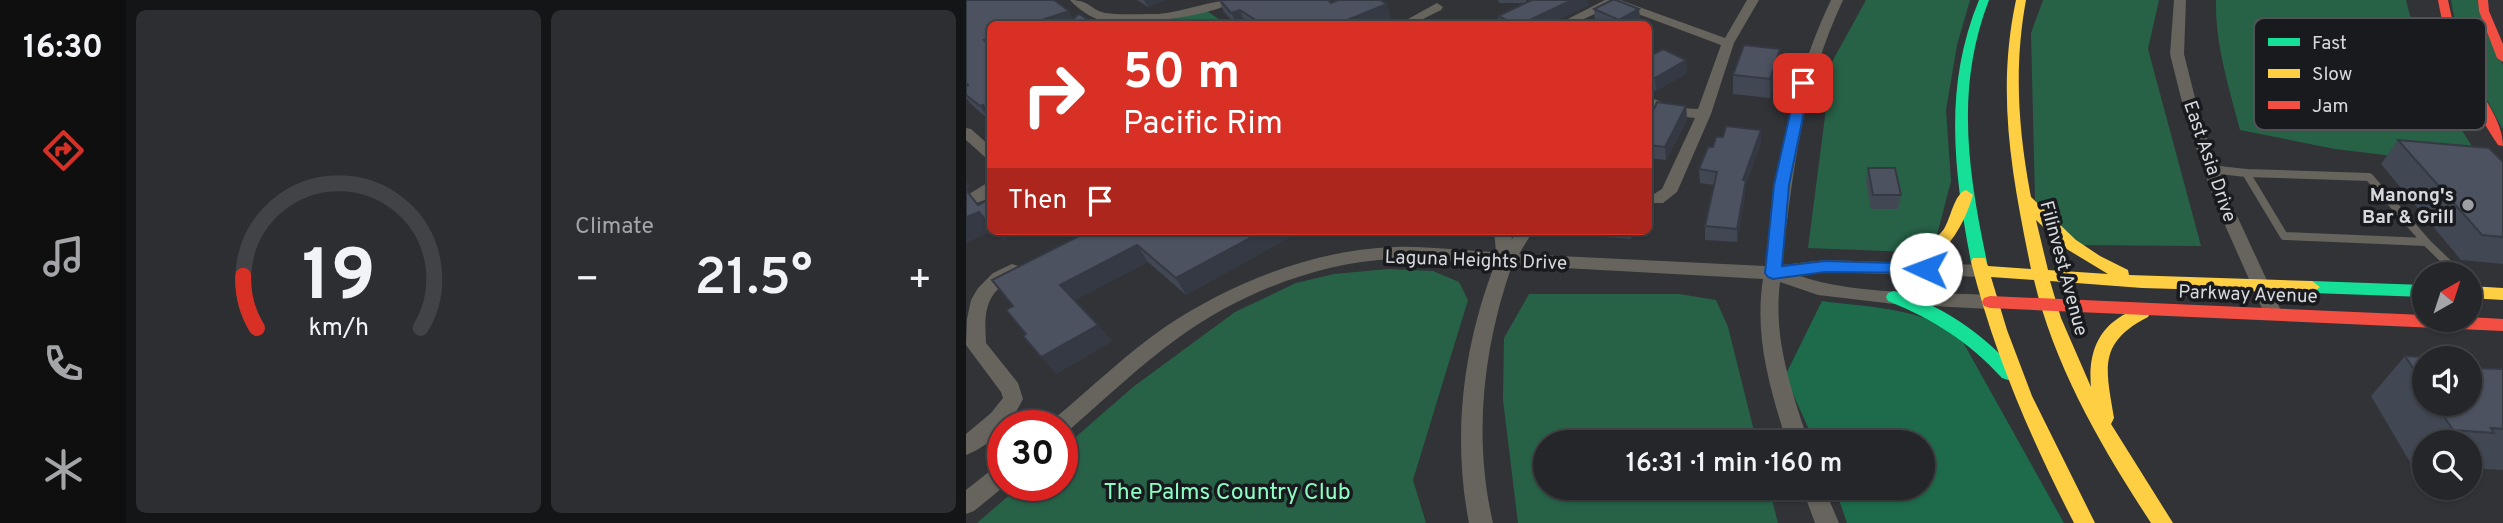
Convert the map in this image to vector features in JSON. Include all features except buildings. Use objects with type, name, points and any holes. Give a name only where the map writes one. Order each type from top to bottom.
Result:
[{"type":"main road","points":[[1983,0],[1971,30],[1964,79],[1962,128],[1967,191],[1990,302],[2001,341],[2049,458],[2085,523]]},
{"type":"main road","name":"Filinvest Avenue","points":[[2021,0],[2012,33],[2008,80],[2011,130],[2021,189],[2049,305],[2077,379],[2108,440],[2163,523]]},
{"type":"main road","points":[[2443,0],[2447,18]]},
{"type":"main road","points":[[2483,0],[2484,11],[2503,58]]},
{"type":"main road","points":[[2486,118],[2503,142]]},
{"type":"main road","points":[[2021,189],[2046,225],[2074,251],[2142,282]]},
{"type":"main road","points":[[1904,268],[1930,256],[1946,243],[1961,219],[1967,191]]},
{"type":"main road","name":"Parkway Avenue","points":[[1983,271],[2142,282],[2412,290]]},
{"type":"main road","points":[[2482,291],[2503,294]]},
{"type":"main road","points":[[1894,297],[1934,311],[1960,325],[1996,359],[2020,387]]},
{"type":"main road","name":"Parkway Avenue","points":[[1990,302],[2503,326]]},
{"type":"main road","points":[[2108,440],[2100,385],[2100,351],[2109,329],[2116,323],[2155,310]]},
{"type":"street","points":[[1076,0],[1099,16],[1151,21],[1230,0]]},
{"type":"street","points":[[1652,198],[1657,199],[1669,191],[1704,114],[1727,43],[1753,0]]},
{"type":"street","points":[[1794,430],[1778,381],[1768,318],[1782,185],[1790,139],[1803,83],[1837,0]]},
{"type":"street","name":"East Asia Drive","points":[[2180,0],[2176,54],[2194,122],[2210,169],[2274,315]]},
{"type":"street","points":[[1570,21],[1613,1],[1727,43]]},
{"type":"street","points":[[1410,21],[1437,6]]},
{"type":"street","points":[[1652,103],[1677,112],[1704,114]]},
{"type":"street","points":[[966,132],[987,152]]},
{"type":"street","points":[[966,202],[987,190]]},
{"type":"street","points":[[1503,235],[1506,259]]},
{"type":"street","points":[[1481,523],[1471,470],[1471,421],[1476,370],[1506,259],[1522,235]]},
{"type":"street","name":"Laguna Heights Drive","points":[[1078,411],[1171,334],[1219,304],[1261,284],[1334,261],[1394,253],[1773,273],[1825,266],[1983,271]]},
{"type":"street","points":[[966,446],[1001,417],[1013,399],[1011,389],[971,347],[976,314],[984,289],[1032,260]]},
{"type":"street","name":"Laguna Heights Drive","points":[[1773,273],[1818,289],[1894,297],[1990,302]]},
{"type":"street","points":[[966,504],[987,487]]},
{"type":"street","points":[[1817,500],[1826,523]]},
{"type":"lane","points":[[2210,169],[2246,173],[2369,177],[2447,262]]},
{"type":"lane","points":[[2246,173],[2284,236],[2426,242]]},
{"type":"green space","points":[[1866,0],[1970,0],[1957,45],[1946,110],[1951,181],[1937,235],[1911,252],[1808,248],[1832,62]]},
{"type":"green space","points":[[2043,0],[2159,0],[2148,49],[2201,246],[2074,245],[2035,200],[2031,33]]},
{"type":"green space","points":[[2216,0],[2406,0],[2410,18],[2254,18],[2254,130],[2463,130],[2485,167],[2335,149],[2240,130],[2220,50]]},
{"type":"green space","points":[[2451,0],[2479,0],[2484,18],[2454,18]]},
{"type":"green space","points":[[1207,11],[1222,21],[1162,21]]},
{"type":"green space","points":[[2486,24],[2503,65],[2503,130],[2486,98]]},
{"type":"green space","name":"The Palms Country Club","points":[[1388,269],[1433,271],[1459,282],[1468,300],[1413,480],[1426,523],[977,523],[1002,501],[1078,501],[1078,435],[1133,387],[1235,312],[1296,283],[1334,274]]},
{"type":"green space","points":[[1529,294],[1679,294],[1716,300],[1728,327],[1754,430],[1533,430],[1533,500],[1772,500],[1778,523],[1518,523],[1503,400],[1504,338]]},
{"type":"green space","points":[[1822,301],[1897,311],[1933,321],[1963,342],[2064,523],[1847,523],[1839,500],[1935,500],[1935,430],[1809,430],[1785,376]]},
{"type":"traffic: fast","points":[[1979,262],[1963,164],[1961,95],[1972,30],[1984,0]]},
{"type":"traffic: fast","points":[[2312,287],[2412,291]]},
{"type":"traffic: fast","points":[[1894,297],[1957,327],[2008,373]]},
{"type":"traffic: slow","points":[[2021,0],[2012,55],[2014,137],[2023,192],[2046,294],[2063,345],[2088,399],[2116,450],[2163,523]]},
{"type":"traffic: slow","points":[[1904,268],[1927,255],[1944,239],[1957,220],[1966,195]]},
{"type":"traffic: slow","points":[[2029,201],[2070,244],[2122,274]]},
{"type":"traffic: slow","points":[[1979,262],[2010,364],[2052,460],[2085,523]]},
{"type":"traffic: slow","points":[[1983,271],[2142,282],[2312,287]]},
{"type":"traffic: slow","points":[[2482,293],[2503,294]]},
{"type":"traffic: slow","points":[[2105,418],[2099,369],[2104,343],[2112,331],[2142,313]]},
{"type":"traffic: jam","points":[[2443,0],[2447,18]]},
{"type":"traffic: jam","points":[[2483,0],[2484,11],[2503,58]]},
{"type":"traffic: jam","points":[[2486,114],[2503,142]]},
{"type":"traffic: jam","points":[[1990,302],[2503,325]]},
{"type":"place","name":"Manong's Bar & Grill","points":[[2468,205]]},
{"type":"route","points":[[1803,83],[1782,185],[1773,273],[1825,266],[1926,269]]}]
